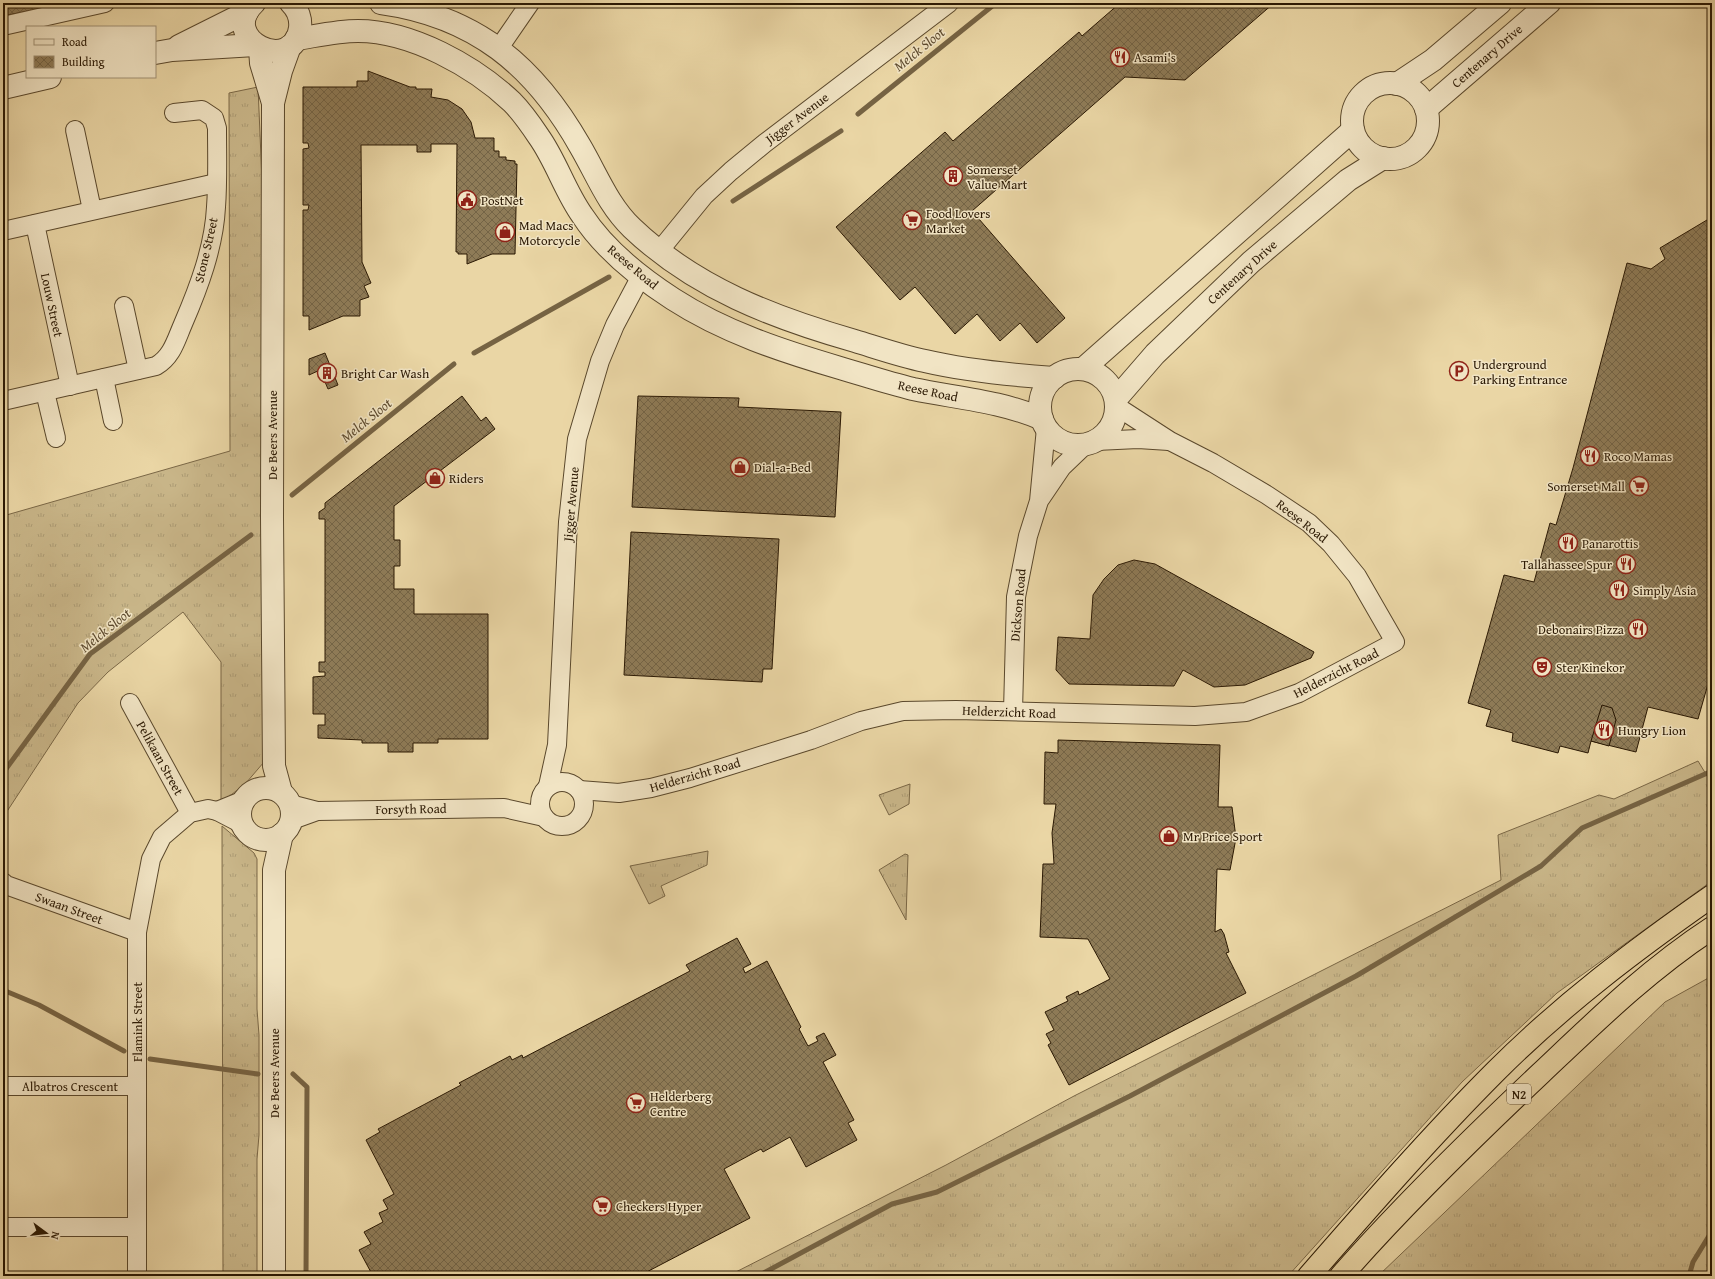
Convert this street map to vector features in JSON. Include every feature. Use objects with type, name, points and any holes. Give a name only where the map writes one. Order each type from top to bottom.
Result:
[{"type":"highway","name":"N2","points":[[1309,1276],[1418,1152],[1508,1059],[1576,998],[1630,954],[1712,896]]},
{"type":"highway","name":"N2","points":[[1341,1276],[1362,1252],[1442,1169],[1588,1028],[1667,960],[1712,928]]},
{"type":"street","points":[[3,26],[104,3]]},
{"type":"street","name":"De Beers Avenue","points":[[274,1276],[274,870],[282,808],[274,766],[272,544],[273,103],[281,71],[293,42],[300,30],[301,21],[298,12],[299,3]]},
{"type":"street","points":[[381,3],[406,6],[433,14],[477,33],[499,48],[532,79],[560,114],[581,147],[606,197],[618,213],[632,228],[688,272],[730,296],[781,318],[812,329],[924,361],[990,373],[1054,378]]},
{"type":"street","points":[[499,48],[530,3]]},
{"type":"street","name":"Jigger Avenue","points":[[660,250],[704,196],[731,171],[771,138],[949,3]]},
{"type":"street","points":[[1396,84],[1412,91],[1420,99],[1426,109],[1427,128],[1418,146],[1402,157],[1382,158],[1372,155],[1364,149],[1357,140],[1353,130],[1353,111],[1362,96],[1376,86],[1396,84],[1433,60],[1500,3]]},
{"type":"street","name":"Centenary Drive","points":[[1426,109],[1549,3]]},
{"type":"street","points":[[251,6],[245,21],[245,30],[249,39],[258,47]]},
{"type":"street","points":[[164,52],[251,6]]},
{"type":"street","name":"Reese Road","points":[[164,52],[258,47],[272,52],[281,50],[293,42],[359,31],[393,36],[433,49],[457,61],[489,82],[514,103],[541,139],[581,215],[613,252],[641,276],[673,299],[722,326],[775,348],[910,388],[1006,405],[1044,424]]},
{"type":"street","name":"De Beers Avenue","points":[[258,47],[261,63],[273,103]]},
{"type":"street","points":[[3,88],[46,78]]},
{"type":"street","name":"Stone Street","points":[[3,401],[156,366],[167,358],[192,304],[210,245],[216,208],[217,128],[214,118],[202,110],[174,113]]},
{"type":"street","points":[[75,130],[92,210]]},
{"type":"street","points":[[1083,369],[1353,130]]},
{"type":"street","name":"Centenary Drive","points":[[1116,403],[1155,354],[1251,262],[1348,180],[1382,158]]},
{"type":"street","points":[[3,231],[216,183]]},
{"type":"street","name":"Louw Street","points":[[35,224],[70,386]]},
{"type":"street","name":"Jigger Avenue","points":[[545,791],[557,745],[568,522],[577,439],[600,361],[615,325],[641,276]]},
{"type":"street","points":[[124,306],[138,370]]},
{"type":"street","points":[[1083,369],[1096,373],[1106,381],[1116,403],[1111,426],[1090,443],[1063,442],[1044,424],[1040,404],[1042,396],[1049,383],[1054,378],[1070,370],[1083,369]]},
{"type":"street","points":[[104,378],[113,421]]},
{"type":"street","points":[[45,392],[56,438]]},
{"type":"street","name":"Reese Road","points":[[1116,403],[1170,441],[1213,463],[1267,495],[1309,523],[1331,544],[1357,576],[1395,642]]},
{"type":"street","name":"Dickson Road","points":[[1013,712],[1016,597],[1028,536],[1039,501],[1044,424]]},
{"type":"street","name":"Reese Road","points":[[1090,443],[1138,439],[1170,441]]},
{"type":"street","name":"Dickson Road","points":[[1039,501],[1062,467],[1090,443]]},
{"type":"street","name":"Helderzicht Road","points":[[584,810],[620,793],[651,788],[690,778],[885,715],[903,711],[930,710],[1195,716],[1226,715],[1246,712],[1299,693],[1395,642]]},
{"type":"street","name":"Pelikaan Street","points":[[130,703],[190,813]]},
{"type":"street","name":"Jigger Avenue","points":[[557,745],[574,786]]},
{"type":"street","points":[[555,782],[574,786],[584,799],[584,810],[578,819],[566,826],[552,824],[544,817],[540,807],[545,791],[555,782]]},
{"type":"street","name":"Helderzicht Road","points":[[574,786],[620,793]]},
{"type":"street","points":[[256,790],[282,808],[272,839],[260,839],[252,836],[242,824],[240,812],[244,800],[256,790]]},
{"type":"street","name":"Forsyth Road","points":[[504,808],[545,791]]},
{"type":"street","name":"Flamink Street","points":[[217,811],[244,800]]},
{"type":"street","name":"Forsyth Road","points":[[282,808],[317,810],[504,808],[544,817]]},
{"type":"street","name":"Flamink Street","points":[[137,1276],[137,932],[153,851],[162,837],[190,813],[208,809],[217,811],[242,824]]},
{"type":"street","name":"De Beers Avenue","points":[[260,839],[274,870]]},
{"type":"street","name":"Swaan Street","points":[[3,882],[6,885],[137,932]]},
{"type":"street","name":"Albatros Crescent","points":[[3,1086],[137,1086]]},
{"type":"street","points":[[3,1227],[137,1227]]},
{"type":"green space","points":[[258,87],[262,181],[264,762],[246,783],[221,803],[221,662],[183,612],[108,672],[78,703],[4,816],[3,516],[230,451],[229,93]]},
{"type":"green space","points":[[1698,761],[1712,784],[1712,881],[1557,993],[1462,1082],[1288,1276],[728,1276],[946,1165],[1074,1096],[1501,880],[1498,835],[1599,795],[1614,799]]},
{"type":"green space","points":[[910,784],[909,804],[889,815],[879,795]]},
{"type":"green space","points":[[222,826],[254,853],[257,859],[259,1135],[257,1159],[257,1276],[223,1276]]},
{"type":"green space","points":[[708,851],[707,865],[661,886],[665,896],[649,904],[630,866]]},
{"type":"green space","points":[[905,854],[908,855],[906,920],[879,870]]},
{"type":"green space","points":[[1712,976],[1712,1276],[1378,1276],[1665,1002]]},
{"type":"building","points":[[3,3],[38,3],[39,9],[3,16]]},
{"type":"building","name":"Somerset Value Mart","points":[[1120,3],[1274,3],[1185,80],[1125,77],[972,211],[1065,318],[1037,343],[1020,323],[1000,341],[977,314],[955,334],[915,287],[900,300],[836,227],[945,132],[953,141],[1079,32],[1082,36]]},
{"type":"building","points":[[368,71],[410,87],[416,87],[416,89],[432,89],[431,97],[448,100],[462,109],[471,122],[475,138],[494,138],[494,151],[499,151],[499,157],[506,157],[506,160],[515,161],[515,164],[517,164],[515,254],[492,254],[467,264],[467,254],[458,254],[458,252],[456,252],[457,144],[431,144],[431,152],[417,152],[417,145],[361,145],[362,262],[371,283],[364,286],[369,297],[360,300],[360,316],[343,316],[309,330],[309,316],[303,316],[303,210],[308,210],[309,205],[303,205],[303,149],[309,148],[308,143],[303,143],[303,87],[357,87],[357,81],[368,81]]},
{"type":"building","name":"Somerset Mall","points":[[1712,217],[1712,670],[1698,719],[1648,707],[1636,752],[1591,741],[1588,753],[1560,746],[1558,753],[1512,741],[1513,733],[1486,726],[1491,710],[1468,703],[1504,575],[1534,582],[1550,523],[1556,525],[1573,468],[1627,263],[1651,269],[1665,259],[1660,248]]},
{"type":"building","name":"Bright Car Wash","points":[[325,353],[338,385],[328,389],[320,370],[309,375],[309,359]]},
{"type":"building","points":[[462,396],[481,421],[486,417],[495,429],[394,506],[394,540],[400,540],[400,566],[394,566],[394,589],[414,589],[414,614],[488,614],[488,739],[438,739],[438,743],[413,743],[413,752],[388,752],[388,743],[362,743],[362,740],[318,738],[318,725],[325,725],[325,714],[313,714],[313,677],[325,676],[325,672],[319,672],[319,662],[325,662],[325,519],[319,519],[319,512],[325,508],[325,503]]},
{"type":"building","points":[[638,396],[739,398],[738,407],[841,412],[835,517],[632,507]]},
{"type":"building","points":[[631,532],[779,539],[772,669],[763,669],[762,682],[624,675]]},
{"type":"building","points":[[1134,560],[1155,564],[1314,652],[1311,658],[1245,685],[1214,687],[1183,670],[1174,686],[1069,684],[1056,670],[1058,637],[1090,639],[1093,595],[1104,579],[1118,565]]},
{"type":"building","name":"Hungry Lion","points":[[1602,705],[1612,708],[1616,720],[1609,746],[1591,741]]},
{"type":"building","points":[[1058,740],[1220,745],[1218,807],[1232,807],[1236,838],[1230,870],[1217,869],[1215,932],[1221,929],[1224,934],[1229,952],[1226,953],[1246,993],[1069,1085],[1048,1045],[1051,1043],[1046,1034],[1054,1030],[1045,1012],[1068,1001],[1066,997],[1078,991],[1079,995],[1110,979],[1088,939],[1040,937],[1043,864],[1054,864],[1052,833],[1056,804],[1044,804],[1045,752],[1058,753]]},
{"type":"building","name":"Helderberg Centre","points":[[737,938],[751,964],[743,968],[745,973],[767,961],[801,1027],[799,1029],[808,1046],[818,1041],[816,1037],[824,1033],[836,1055],[823,1062],[854,1120],[848,1123],[857,1140],[806,1167],[790,1137],[763,1152],[761,1149],[724,1169],[750,1218],[639,1276],[373,1276],[359,1250],[371,1244],[364,1232],[383,1222],[379,1213],[388,1209],[383,1200],[394,1194],[366,1140],[380,1132],[378,1129],[461,1085],[459,1083],[510,1056],[512,1060],[522,1055],[523,1058],[690,971],[686,965]]},
{"type":"waterway","name":"Melck Sloot","points":[[858,114],[996,3]]},
{"type":"waterway","name":"Melck Sloot","points":[[733,201],[841,131]]},
{"type":"waterway","name":"Melck Sloot","points":[[474,353],[609,277]]},
{"type":"waterway","name":"Melck Sloot","points":[[292,495],[454,364]]},
{"type":"waterway","name":"Melck Sloot","points":[[3,773],[90,654],[251,535]]},
{"type":"waterway","points":[[758,1276],[892,1204],[937,1192],[1130,1096],[1356,976],[1541,866],[1582,828],[1712,771]]},
{"type":"waterway","points":[[3,990],[39,1005],[124,1051]]},
{"type":"waterway","points":[[150,1059],[258,1074]]},
{"type":"waterway","points":[[293,1074],[307,1087],[306,1276]]},
{"type":"waterway","points":[[1689,1276],[1693,1262],[1712,1231]]},
{"type":"place","name":"Asami's","points":[[1120,57]]},
{"type":"place","name":"Somerset Value Mart","points":[[953,176]]},
{"type":"place","name":"PostNet","points":[[467,200]]},
{"type":"place","name":"Food Lovers Market","points":[[912,220]]},
{"type":"place","name":"Mad Macs Motorcycle","points":[[505,232]]},
{"type":"place","name":"Underground Parking Entrance","points":[[1459,371]]},
{"type":"place","name":"Bright Car Wash","points":[[327,373]]},
{"type":"place","name":"Roco Mamas","points":[[1590,456]]},
{"type":"place","name":"Dial-a-Bed","points":[[740,467]]},
{"type":"place","name":"Riders","points":[[435,478]]},
{"type":"place","name":"Somerset Mall","points":[[1639,486]]},
{"type":"place","name":"Panarottis","points":[[1568,543]]},
{"type":"place","name":"Tallahassee Spur","points":[[1626,564]]},
{"type":"place","name":"Simply Asia","points":[[1619,590]]},
{"type":"place","name":"Debonairs Pizza","points":[[1638,629]]},
{"type":"place","name":"Ster Kinekor","points":[[1542,667]]},
{"type":"place","name":"Hungry Lion","points":[[1604,730]]},
{"type":"place","name":"Mr Price Sport","points":[[1169,836]]},
{"type":"place","name":"Helderberg Centre","points":[[636,1103]]},
{"type":"place","name":"Checkers Hyper","points":[[602,1206]]}]
